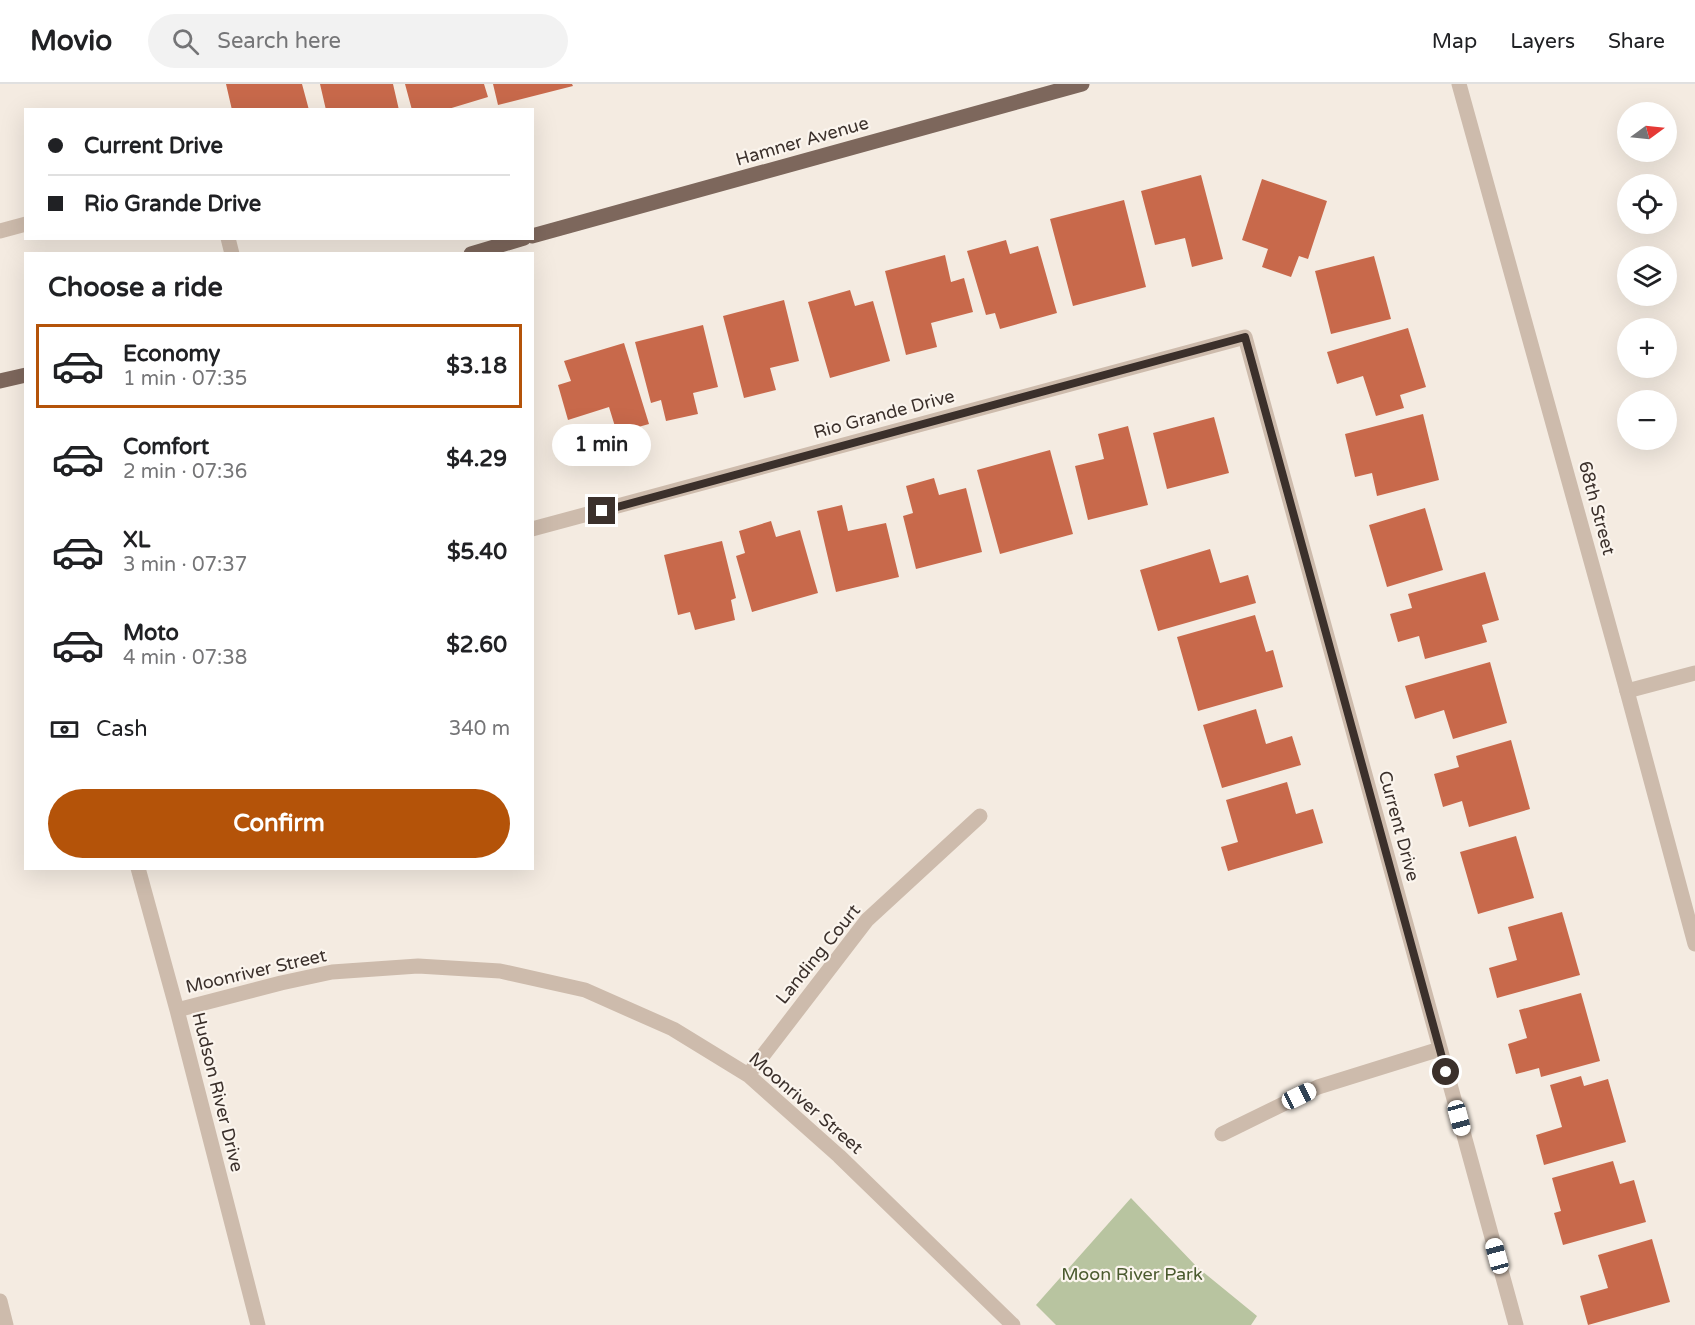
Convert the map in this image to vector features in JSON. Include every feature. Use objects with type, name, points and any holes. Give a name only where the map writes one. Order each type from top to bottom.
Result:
[{"type":"main road","name":"Hamner Avenue","points":[[534,235],[1082,84]]},
{"type":"main road","points":[[478,252],[517,240]]},
{"type":"main road","points":[[0,381],[24,375]]},
{"type":"street","name":"68th Street","points":[[1459,84],[1695,944]]},
{"type":"street","points":[[0,231],[24,225]]},
{"type":"street","name":"Rio Grande Drive","points":[[534,528],[1245,337]]},
{"type":"street","name":"Current Drive","points":[[1245,337],[1516,1325]]},
{"type":"street","points":[[1627,691],[1695,673]]},
{"type":"street","name":"Landing Court","points":[[748,1075],[867,920],[980,816]]},
{"type":"street","name":"Hudson River Drive","points":[[139,870],[258,1325]]},
{"type":"street","name":"Moonriver Street","points":[[177,1010],[281,982],[332,972],[418,966],[500,971],[585,990],[673,1029],[748,1075],[839,1156],[1013,1325]]},
{"type":"street","points":[[1222,1134],[1318,1087],[1440,1049]]},
{"type":"street","points":[[0,1301],[6,1325]]},
{"type":"green space","name":"Moon River Park","points":[[1131,1198],[1197,1267],[1257,1316],[1251,1325],[1056,1325],[1036,1305]]},
{"type":"building","points":[[226,84],[302,84],[308,108],[232,108]]},
{"type":"building","points":[[320,84],[393,84],[399,108],[326,108]]},
{"type":"building","points":[[405,84],[484,84],[488,97],[452,108],[411,108]]},
{"type":"building","points":[[493,84],[572,84],[573,86],[498,105]]},
{"type":"building","points":[[1201,175],[1223,259],[1192,267],[1185,238],[1155,245],[1141,191]]},
{"type":"building","points":[[1262,179],[1327,201],[1308,259],[1299,256],[1291,277],[1262,267],[1268,249],[1242,240]]},
{"type":"building","points":[[1124,200],[1146,287],[1073,306],[1050,219]]},
{"type":"building","points":[[1006,240],[1010,254],[1038,246],[1057,313],[1000,329],[995,313],[986,315],[967,251]]},
{"type":"building","points":[[945,255],[951,282],[964,278],[973,312],[931,323],[937,347],[906,355],[885,271]]},
{"type":"building","points":[[1374,256],[1391,319],[1331,334],[1315,271]]},
{"type":"building","points":[[850,290],[855,306],[873,301],[890,361],[830,378],[808,302]]},
{"type":"building","points":[[784,300],[799,361],[770,368],[776,390],[744,398],[723,316]]},
{"type":"building","points":[[703,325],[718,387],[693,393],[698,414],[666,421],[661,400],[651,403],[635,342]]},
{"type":"building","points":[[1408,328],[1426,387],[1400,395],[1404,408],[1376,416],[1363,376],[1337,384],[1327,352]]},
{"type":"building","points":[[624,343],[649,424],[617,433],[609,407],[568,420],[558,385],[571,381],[564,361]]},
{"type":"building","points":[[1423,414],[1439,480],[1377,496],[1372,473],[1355,477],[1345,434]]},
{"type":"building","points":[[1214,417],[1229,473],[1167,489],[1153,433]]},
{"type":"building","points":[[1128,426],[1148,505],[1088,520],[1075,466],[1104,459],[1098,434]]},
{"type":"building","points":[[1050,450],[1073,534],[1000,554],[977,470]]},
{"type":"building","points":[[934,478],[939,495],[966,488],[982,552],[916,569],[903,516],[913,513],[906,486]]},
{"type":"building","points":[[842,505],[848,531],[886,523],[899,577],[836,592],[817,511]]},
{"type":"building","points":[[1425,508],[1443,570],[1387,587],[1369,525]]},
{"type":"building","points":[[771,521],[776,537],[800,530],[818,593],[752,612],[736,556],[745,553],[739,531]]},
{"type":"building","points":[[722,541],[736,598],[731,600],[735,620],[695,630],[690,612],[678,615],[664,555]]},
{"type":"building","points":[[1210,549],[1220,583],[1248,575],[1256,603],[1158,631],[1140,570]]},
{"type":"building","points":[[1485,572],[1499,620],[1482,625],[1487,642],[1425,659],[1419,636],[1398,642],[1390,614],[1412,608],[1408,594]]},
{"type":"building","points":[[1255,615],[1266,652],[1273,650],[1283,687],[1198,711],[1177,637]]},
{"type":"building","points":[[1490,662],[1507,723],[1453,739],[1444,710],[1415,719],[1405,686]]},
{"type":"building","points":[[1256,709],[1266,744],[1292,736],[1301,765],[1222,788],[1203,725]]},
{"type":"building","points":[[1511,740],[1530,809],[1469,827],[1462,801],[1443,807],[1434,774],[1459,767],[1456,756]]},
{"type":"building","points":[[1287,782],[1296,814],[1313,809],[1323,843],[1228,871],[1221,847],[1238,842],[1226,800]]},
{"type":"building","points":[[1516,836],[1534,898],[1478,914],[1460,852]]},
{"type":"building","points":[[1562,912],[1580,975],[1497,998],[1489,968],[1517,960],[1508,927]]},
{"type":"building","points":[[1581,993],[1600,1061],[1541,1077],[1539,1068],[1516,1074],[1508,1044],[1527,1038],[1519,1010]]},
{"type":"building","points":[[1581,1076],[1584,1086],[1608,1079],[1626,1142],[1544,1165],[1536,1135],[1562,1127],[1550,1085]]},
{"type":"building","points":[[1613,1161],[1620,1184],[1634,1180],[1646,1222],[1563,1245],[1554,1213],[1561,1211],[1552,1178]]},
{"type":"building","points":[[1652,1239],[1670,1302],[1588,1325],[1580,1296],[1608,1288],[1598,1255]]},
{"type":"route","points":[[602,511],[1245,337],[1446,1072]]}]
